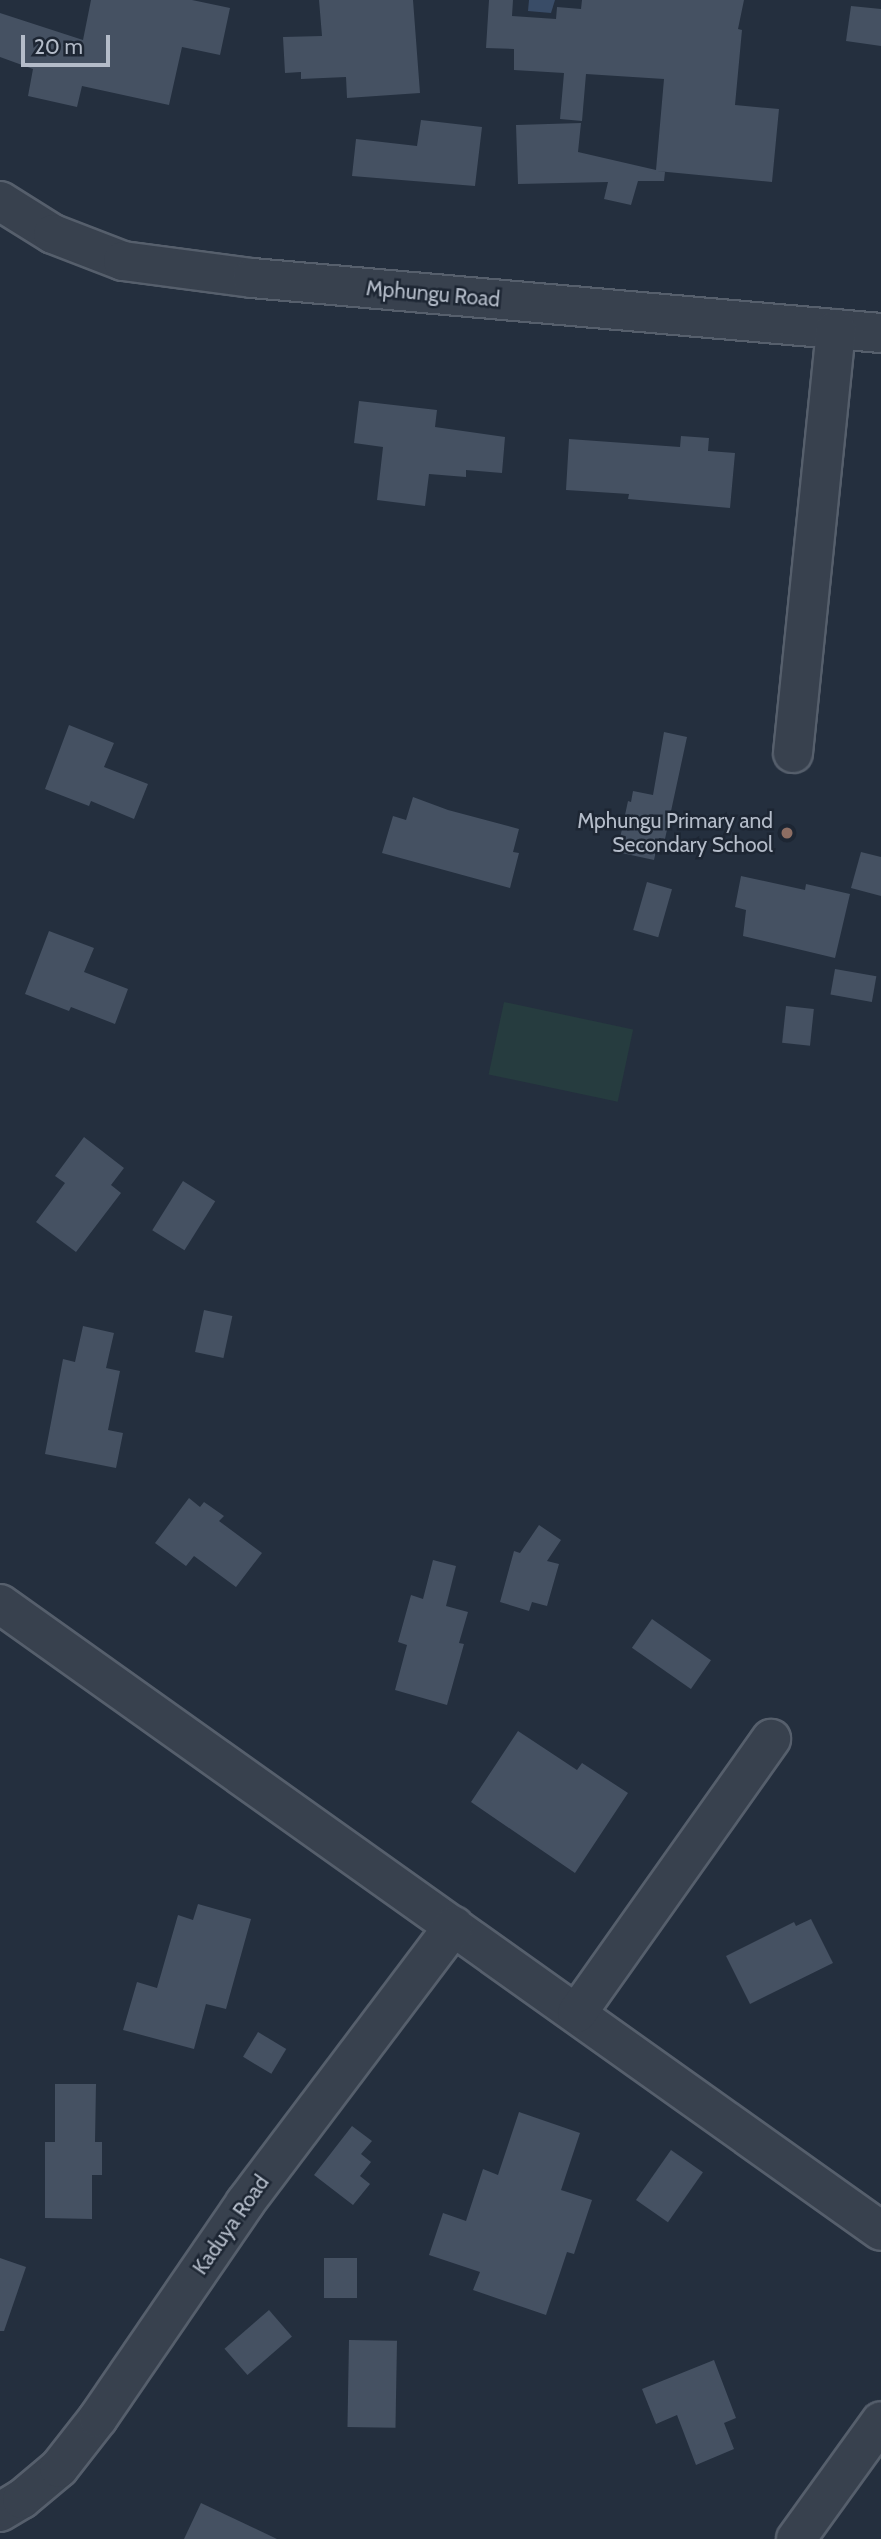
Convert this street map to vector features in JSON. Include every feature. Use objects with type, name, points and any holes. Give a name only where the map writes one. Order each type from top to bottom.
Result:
[{"type":"street","name":"Mphungu Road","points":[[0,201],[53,234],[123,261],[252,278],[881,333]]},
{"type":"street","points":[[793,753],[836,329]]},
{"type":"street","points":[[0,1604],[881,2231]]},
{"type":"street","points":[[577,2013],[771,1739]]},
{"type":"street","name":"Kaduya Road","points":[[0,2512],[22,2499],[59,2468],[98,2418],[245,2203],[454,1926]]},
{"type":"street","points":[[796,2539],[881,2421]]},
{"type":"green space","points":[[504,1002],[633,1029],[618,1102],[489,1074]]},
{"type":"water","points":[[529,0],[555,0],[551,13],[528,11]]},
{"type":"building","points":[[91,0],[192,0],[230,8],[220,55],[182,47],[169,105],[82,86],[77,107],[28,96],[33,69],[0,57],[0,13],[83,40]]},
{"type":"building","points":[[319,0],[413,0],[420,93],[347,98],[346,77],[301,79],[301,72],[285,73],[283,37],[322,36]]},
{"type":"building","points":[[489,0],[513,0],[512,16],[556,19],[557,7],[581,9],[582,0],[744,0],[738,29],[742,30],[735,105],[779,109],[772,182],[657,171],[665,172],[664,181],[638,181],[631,205],[604,199],[608,182],[518,184],[516,125],[581,123],[578,152],[656,170],[664,79],[586,74],[582,121],[560,119],[564,73],[514,70],[514,49],[486,48]]},
{"type":"building","points":[[851,6],[881,9],[881,46],[846,41]]},
{"type":"building","points":[[421,120],[482,127],[475,186],[352,176],[356,139],[417,146]]},
{"type":"building","points":[[359,401],[437,410],[435,427],[505,437],[502,473],[466,470],[466,477],[429,474],[425,506],[377,500],[383,447],[354,443]]},
{"type":"building","points":[[681,436],[709,438],[708,451],[735,453],[730,508],[628,499],[629,494],[566,490],[569,439],[680,447]]},
{"type":"building","points":[[69,725],[114,743],[104,767],[148,784],[134,819],[91,801],[89,806],[45,789]]},
{"type":"building","points":[[664,732],[687,737],[665,839],[659,838],[654,860],[617,852],[628,801],[631,802],[633,791],[653,795]]},
{"type":"building","points":[[413,797],[448,810],[519,829],[513,852],[519,853],[510,888],[382,853],[393,816],[406,820]]},
{"type":"building","points":[[861,852],[881,857],[881,896],[851,888]]},
{"type":"building","points":[[741,876],[805,890],[806,884],[850,894],[835,958],[743,936],[746,910],[735,907]]},
{"type":"building","points":[[647,882],[672,889],[658,937],[633,930]]},
{"type":"building","points":[[49,931],[94,948],[84,972],[128,989],[115,1024],[71,1007],[69,1011],[25,994]]},
{"type":"building","points":[[835,969],[876,976],[872,1002],[830,995]]},
{"type":"building","points":[[786,1006],[814,1009],[810,1046],[782,1043]]},
{"type":"building","points":[[84,1137],[124,1168],[111,1185],[121,1193],[76,1252],[36,1222],[65,1183],[55,1176]]},
{"type":"building","points":[[183,1181],[215,1201],[184,1250],[152,1230]]},
{"type":"building","points":[[204,1310],[232,1316],[223,1358],[195,1352]]},
{"type":"building","points":[[83,1326],[114,1333],[106,1368],[120,1371],[108,1430],[123,1433],[116,1468],[45,1454],[63,1359],[75,1362]]},
{"type":"building","points":[[189,1498],[200,1507],[204,1502],[224,1516],[219,1521],[262,1553],[236,1587],[194,1556],[186,1566],[155,1543]]},
{"type":"building","points":[[539,1525],[561,1540],[547,1561],[559,1564],[547,1606],[532,1602],[529,1611],[500,1602],[514,1551],[520,1553]]},
{"type":"building","points":[[433,1560],[456,1566],[446,1606],[468,1612],[459,1643],[464,1644],[447,1705],[395,1690],[407,1645],[398,1642],[411,1595],[423,1599]]},
{"type":"building","points":[[652,1619],[711,1660],[691,1689],[632,1648]]},
{"type":"building","points":[[518,1731],[577,1770],[582,1763],[628,1793],[575,1873],[471,1802]]},
{"type":"building","points":[[198,1904],[251,1919],[226,2009],[206,2004],[194,2049],[123,2030],[137,1982],[157,1988],[178,1915],[193,1920]]},
{"type":"building","points":[[811,1919],[833,1963],[750,2004],[726,1956],[794,1922],[796,1926]]},
{"type":"building","points":[[258,2032],[286,2049],[271,2074],[243,2057]]},
{"type":"building","points":[[55,2084],[96,2084],[95,2142],[102,2142],[102,2175],[92,2175],[92,2219],[45,2218],[45,2142],[55,2142]]},
{"type":"building","points":[[519,2112],[580,2133],[561,2190],[592,2200],[574,2254],[567,2252],[546,2315],[473,2290],[480,2272],[429,2255],[443,2213],[466,2221],[483,2169],[498,2175]]},
{"type":"building","points":[[352,2126],[372,2141],[361,2154],[371,2162],[360,2176],[370,2184],[353,2205],[314,2175]]},
{"type":"building","points":[[671,2150],[703,2172],[668,2222],[636,2200]]},
{"type":"building","points":[[0,2258],[26,2267],[4,2331],[0,2331]]},
{"type":"building","points":[[324,2258],[357,2258],[357,2298],[324,2298]]},
{"type":"building","points":[[269,2310],[292,2336],[247,2375],[224,2349]]},
{"type":"building","points":[[349,2340],[397,2341],[395,2428],[347,2427]]},
{"type":"building","points":[[714,2360],[736,2418],[724,2423],[734,2449],[696,2465],[677,2415],[656,2424],[642,2389]]},
{"type":"building","points":[[201,2503],[277,2539],[184,2539]]},
{"type":"place","name":"Mphungu Primary and Secondary School","points":[[787,833]]}]
